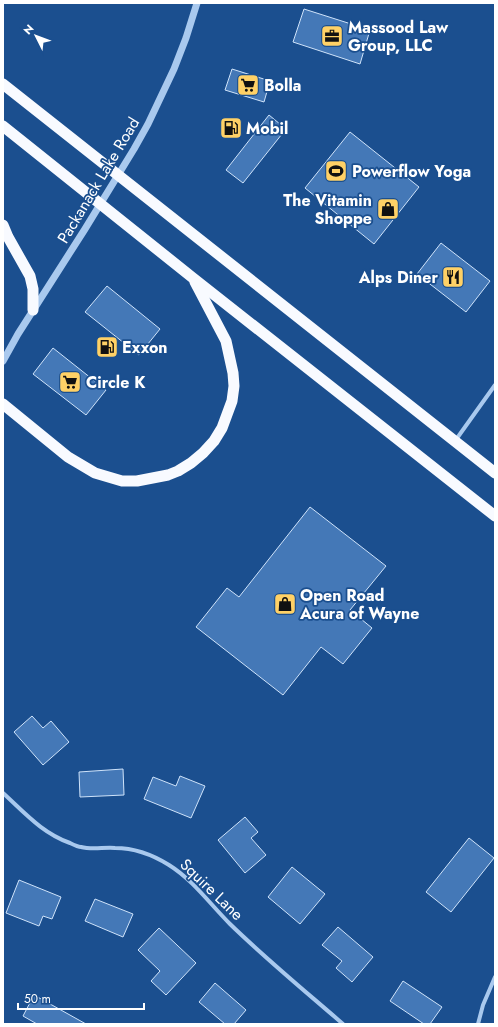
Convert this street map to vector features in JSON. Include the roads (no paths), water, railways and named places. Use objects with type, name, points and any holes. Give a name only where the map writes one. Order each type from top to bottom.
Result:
[{"type":"highway","points":[[3,84],[495,473]]},
{"type":"highway","points":[[3,126],[495,516]]},
{"type":"highway","points":[[3,225],[30,276],[33,289],[33,310]]},
{"type":"highway","points":[[3,404],[68,456],[95,473],[122,481],[137,481],[168,476],[191,463],[214,441],[222,428],[232,401],[234,386],[233,373],[226,341],[193,278]]},
{"type":"street","name":"Packanack Lake Road","points":[[3,361],[18,334],[101,204],[148,124],[174,69],[197,3]]},
{"type":"street","points":[[456,442],[495,384]]},
{"type":"street","name":"Squire Lane","points":[[3,793],[42,829],[61,840],[81,847],[132,850],[151,855],[169,865],[186,878],[229,924],[343,1024]]},
{"type":"street","points":[[478,1024],[483,1005],[495,977]]},
{"type":"place","name":"Massood Law Group, LLC","points":[[332,36]]},
{"type":"place","name":"Bolla","points":[[248,85]]},
{"type":"place","name":"Mobil","points":[[231,128]]},
{"type":"place","name":"Powerflow Yoga","points":[[336,171]]},
{"type":"place","name":"The Vitamin Shoppe","points":[[388,209]]},
{"type":"place","name":"Alps Diner","points":[[453,277]]},
{"type":"place","name":"Exxon","points":[[107,347]]},
{"type":"place","name":"Circle K","points":[[70,382]]},
{"type":"place","name":"Open Road Acura of Wayne","points":[[285,604]]}]
